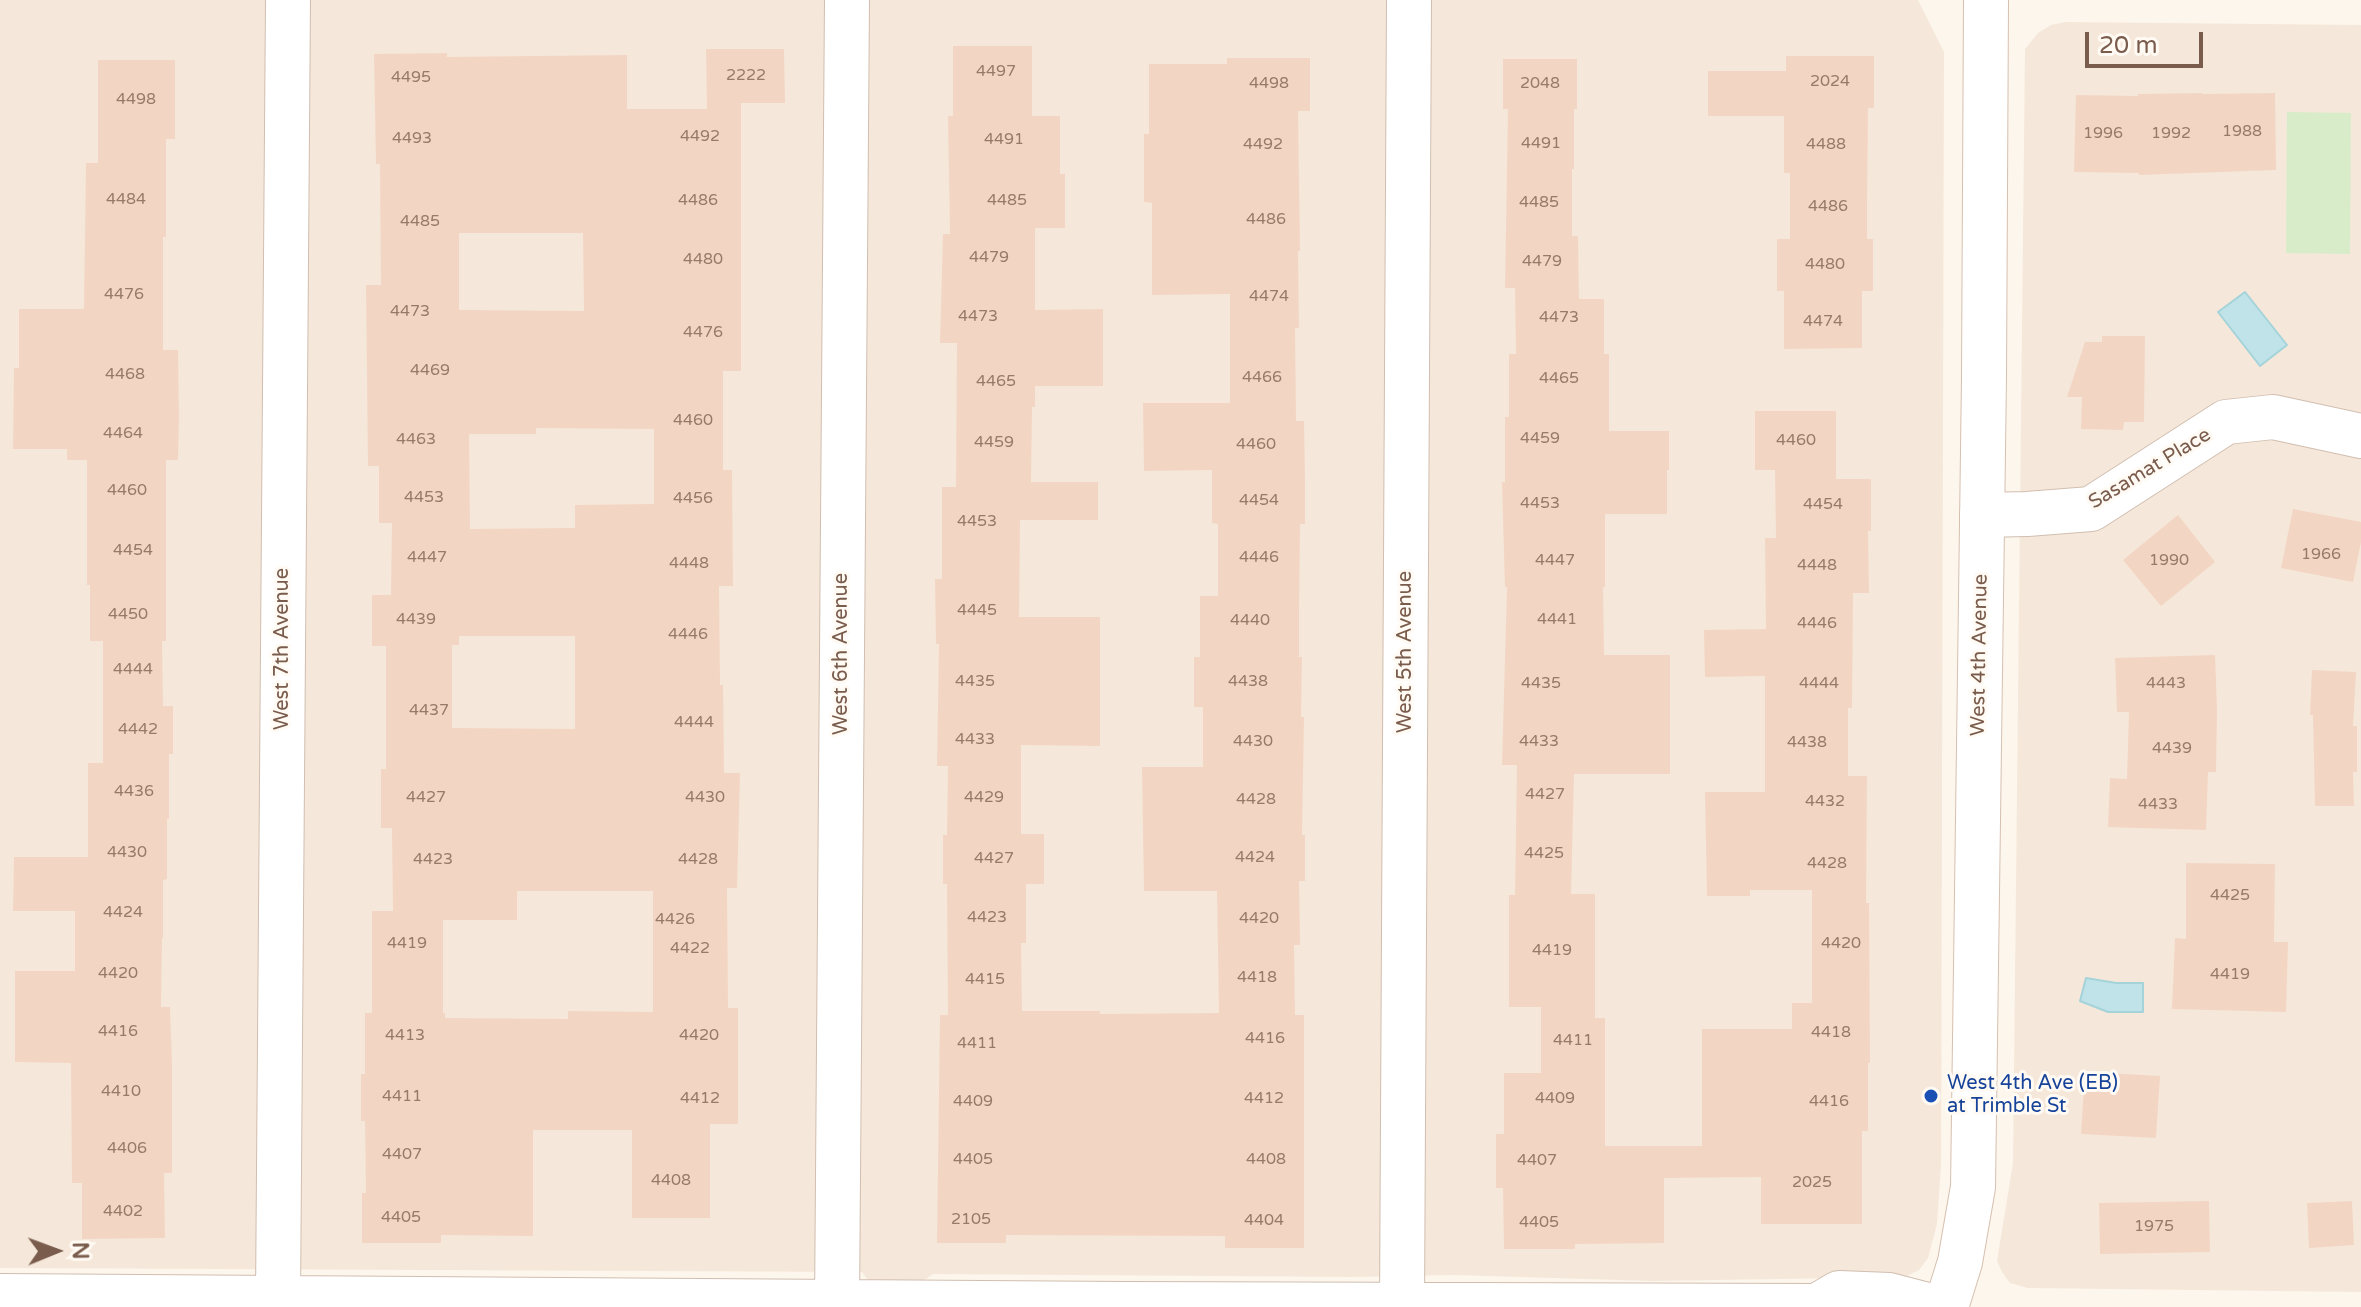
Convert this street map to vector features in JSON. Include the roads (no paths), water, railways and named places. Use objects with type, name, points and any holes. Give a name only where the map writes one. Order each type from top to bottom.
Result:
[{"type":"street","name":"West 7th Avenue","points":[[278,1298],[288,0]]},
{"type":"street","name":"West 6th Avenue","points":[[837,1304],[847,0]]},
{"type":"street","name":"West 5th Avenue","points":[[1402,1304],[1409,0]]},
{"type":"street","name":"West 4th Avenue","points":[[1946,1307],[1960,1262],[1973,1187],[1986,0]]},
{"type":"street","name":"Sasamat Place","points":[[1982,515],[2091,509],[2226,422],[2273,417],[2361,436]]},
{"type":"street","points":[[0,1296],[837,1304],[1818,1306],[1839,1293],[1889,1295],[1935,1307]]},
{"type":"water","points":[[2245,292],[2287,345],[2260,366],[2218,312]]},
{"type":"water","points":[[2086,978],[2143,983],[2143,1012],[2108,1012],[2080,1001]]},
{"type":"place","name":"West 4th Ave (EB) at Trimble St","points":[[1931,1096]]}]
